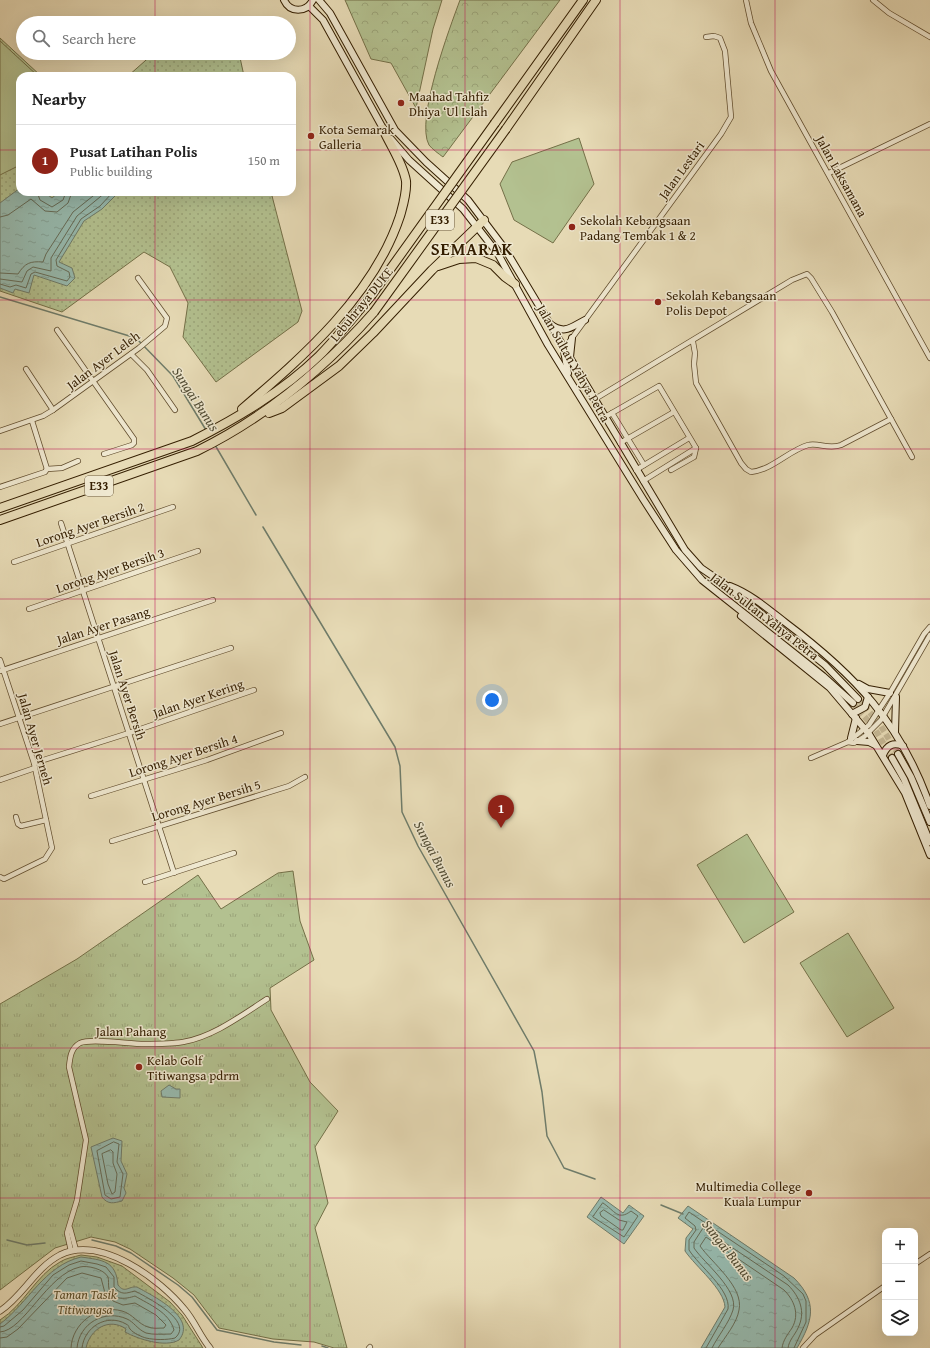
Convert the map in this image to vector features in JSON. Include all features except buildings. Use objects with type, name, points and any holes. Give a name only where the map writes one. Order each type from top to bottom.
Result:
[{"type":"highway","name":"Lebuhraya DUKE","points":[[0,508],[192,441],[261,402],[284,386],[318,356],[371,296],[583,0]]},
{"type":"highway","name":"Lebuhraya DUKE","points":[[0,520],[197,451],[219,441],[252,421],[290,394],[325,364],[374,312],[506,129],[596,0]]},
{"type":"highway","points":[[227,422],[275,381],[341,314],[361,289],[390,242],[406,193],[406,181],[403,170],[383,129]]},
{"type":"highway","points":[[252,421],[282,408],[340,366],[432,270],[484,220]]},
{"type":"highway","points":[[432,270],[443,264],[459,259],[476,258],[493,265],[505,277],[515,284]]},
{"type":"main road","points":[[284,0],[288,6],[296,10],[309,6],[312,0]]},
{"type":"main road","name":"Jalan Sultan Yahya Petra","points":[[309,6],[323,20],[383,129],[409,160],[463,209],[498,254],[548,345],[676,550],[695,574],[856,701],[825,665],[723,583],[701,568],[690,556],[636,470],[505,249],[468,200],[426,162],[395,130],[330,13],[319,0]]},
{"type":"main road","points":[[548,322],[556,329],[564,330],[585,320]]},
{"type":"main road","points":[[570,358],[572,338]]},
{"type":"main road","points":[[548,345],[557,349],[564,349],[566,366],[570,380]]},
{"type":"main road","points":[[723,583],[742,591],[756,600],[823,651],[857,683],[882,713],[895,732],[921,781],[930,806]]},
{"type":"main road","points":[[727,600],[733,609],[830,688],[867,732],[877,745],[905,793],[930,855]]},
{"type":"main road","points":[[857,683],[868,689],[893,695],[895,732]]},
{"type":"main road","points":[[868,697],[865,706],[854,716],[852,740],[870,742],[877,745]]},
{"type":"main road","points":[[883,755],[886,748],[891,745],[897,744],[903,746]]},
{"type":"main road","points":[[930,822],[911,777],[895,756],[930,842]]},
{"type":"street","name":"Jalan Laksamana","points":[[746,0],[751,24],[771,71],[829,173],[930,358]]},
{"type":"street","points":[[873,0],[889,13],[930,37]]},
{"type":"street","name":"Jalan Lestari","points":[[564,349],[721,134],[731,117],[725,51],[720,38],[714,36],[706,37]]},
{"type":"street","points":[[829,173],[930,125]]},
{"type":"street","points":[[595,399],[693,342],[792,280],[807,274],[832,312],[912,457]]},
{"type":"street","name":"Jalan Ayer Leleh","points":[[0,431],[32,421],[53,410],[139,348],[165,326],[167,318],[138,278]]},
{"type":"street","points":[[57,330],[134,439],[134,443],[104,454]]},
{"type":"street","points":[[693,342],[696,383],[741,462],[746,469],[751,472],[762,469],[809,445],[833,448],[841,446],[891,419]]},
{"type":"street","points":[[131,354],[147,370],[175,410]]},
{"type":"street","points":[[26,369],[53,410]]},
{"type":"street","points":[[605,416],[659,386],[696,448],[694,457],[671,470]]},
{"type":"street","points":[[620,443],[674,412]]},
{"type":"street","points":[[612,413],[644,465]]},
{"type":"street","points":[[32,421],[47,469]]},
{"type":"street","points":[[636,470],[689,438]]},
{"type":"street","points":[[643,481],[696,448]]},
{"type":"street","points":[[0,487],[45,472],[47,469],[62,468],[78,461]]},
{"type":"street","name":"Lorong Ayer Bersih 2","points":[[14,562],[173,506]]},
{"type":"street","name":"Jalan Ayer Bersih","points":[[61,523],[174,873]]},
{"type":"street","name":"Lorong Ayer Bersih 3","points":[[29,609],[198,551]]},
{"type":"street","name":"Jalan Ayer Pasang","points":[[2,671],[213,600]]},
{"type":"street","points":[[893,695],[924,634],[930,628]]},
{"type":"street","points":[[811,758],[867,732],[882,713],[930,635]]},
{"type":"street","points":[[0,724],[231,648]]},
{"type":"street","name":"Jalan Ayer Jerneh","points":[[0,660],[2,671],[20,718],[34,766],[52,848],[45,860],[4,879],[0,877]]},
{"type":"street","name":"Jalan Ayer Kering","points":[[0,780],[34,766],[254,690]]},
{"type":"street","name":"Lorong Ayer Bersih 4","points":[[91,796],[208,760],[281,733]]},
{"type":"street","name":"Lorong Ayer Bersih 5","points":[[112,841],[289,786],[305,777]]},
{"type":"street","points":[[16,817],[18,824],[21,826],[46,820]]},
{"type":"street","points":[[145,882],[234,853]]},
{"type":"street","name":"Jalan Pahang","points":[[73,1251],[70,1228],[82,1172],[86,1140],[69,1067],[70,1054],[75,1047],[81,1043],[95,1042],[144,1044],[184,1042],[209,1034],[267,999]]},
{"type":"street","points":[[0,1311],[11,1302],[41,1269],[60,1255],[73,1251],[97,1251],[108,1254],[143,1273],[178,1302],[210,1348]]},
{"type":"street","points":[[918,1262],[930,1254]]},
{"type":"street","points":[[803,1348],[815,1335],[882,1288]]},
{"type":"green space","points":[[345,0],[442,0],[433,29],[416,108],[391,63],[371,59]]},
{"type":"green space","points":[[460,0],[560,0],[443,157],[429,145],[426,133],[427,116],[430,95],[442,51]]},
{"type":"green space","points":[[0,38],[16,53],[16,60],[24,60],[37,72],[16,72],[16,196],[272,196],[302,311],[298,322],[216,382],[183,337],[188,303],[170,267],[144,252],[62,312],[0,291]]},
{"type":"green space","points":[[0,41],[16,56],[16,60],[21,60],[34,72],[16,72],[16,167],[0,175]]},
{"type":"green space","points":[[146,60],[241,60],[243,72],[133,72]]},
{"type":"green space","points":[[579,138],[594,184],[553,243],[514,220],[500,184],[512,162]]},
{"type":"green space","points":[[747,834],[794,912],[744,943],[697,865]]},
{"type":"green space","points":[[293,871],[300,921],[314,960],[270,988],[271,1010],[310,1082],[338,1111],[315,1147],[328,1203],[315,1228],[347,1348],[334,1348],[314,1342],[273,1339],[219,1328],[194,1295],[173,1278],[130,1249],[115,1242],[91,1237],[55,1248],[0,1290],[0,1004],[77,959],[198,875],[221,909],[278,873]]},
{"type":"green space","points":[[848,933],[894,1008],[847,1037],[800,963]]},
{"type":"green space","name":"Taman Tasik Titiwangsa","points":[[81,1255],[97,1257],[122,1266],[170,1302],[182,1315],[203,1348],[0,1348],[0,1320],[16,1306],[44,1274],[60,1262]]},
{"type":"water","points":[[16,191],[16,196],[49,196],[52,198],[54,196],[115,196],[102,209],[84,221],[59,262],[72,268],[75,278],[67,286],[34,275],[29,293],[15,289],[13,293],[0,288],[0,203]]},
{"type":"water","points":[[169,1085],[176,1089],[180,1089],[180,1098],[162,1097],[161,1091]]},
{"type":"water","points":[[113,1138],[122,1141],[121,1161],[127,1174],[124,1188],[126,1193],[122,1201],[111,1203],[104,1200],[102,1197],[91,1147]]},
{"type":"water","points":[[601,1197],[623,1213],[629,1205],[644,1216],[624,1244],[587,1217]]},
{"type":"water","points":[[688,1206],[794,1278],[802,1287],[810,1304],[810,1312],[807,1329],[797,1348],[701,1348],[725,1307],[720,1293],[715,1286],[685,1251],[686,1238],[693,1229],[678,1218]]},
{"type":"water","name":"Taman Tasik Titiwangsa","points":[[81,1257],[96,1259],[107,1263],[114,1271],[120,1288],[125,1289],[137,1287],[152,1295],[170,1308],[178,1315],[182,1323],[183,1331],[179,1340],[166,1343],[152,1342],[130,1335],[125,1332],[126,1329],[113,1324],[96,1330],[88,1341],[86,1348],[0,1348],[0,1324],[20,1306],[47,1276],[57,1268]]},
{"type":"waterway","name":"Sungai Bunus","points":[[0,297],[136,338],[173,376],[206,430]]},
{"type":"waterway","name":"Sungai Bunus","points":[[215,445],[256,515]]},
{"type":"waterway","name":"Sungai Bunus","points":[[263,527],[395,747],[400,766],[402,812],[418,846],[534,1051],[542,1092],[547,1136],[564,1168],[595,1179]]},
{"type":"waterway","name":"Sungai Bunus","points":[[661,1205],[683,1214]]},
{"type":"waterway","points":[[7,1240],[27,1245],[45,1243]]},
{"type":"waterway","points":[[92,1240],[116,1246],[131,1253],[178,1285],[192,1297],[217,1330],[274,1342],[301,1345]]},
{"type":"waterway","points":[[322,1346],[328,1348]]},
{"type":"tunnel","points":[[858,699],[879,723],[898,754]]},
{"type":"tunnel","points":[[853,703],[875,729],[892,758]]},
{"type":"place","name":"Maahad Tahfiz Dhiya ‘Ul Islah","points":[[401,103]]},
{"type":"place","name":"Kota Semarak Galleria","points":[[311,136]]},
{"type":"place","name":"Sekolah Kebangsaan Padang Tembak 1 & 2","points":[[572,227]]},
{"type":"place","name":"Sekolah Kebangsaan Polis Depot","points":[[658,302]]},
{"type":"place","name":"Pusat Latihan Polis","points":[[501,828]]},
{"type":"place","name":"Kelab Golf Titiwangsa pdrm","points":[[139,1067]]},
{"type":"place","name":"Multimedia College Kuala Lumpur","points":[[809,1193]]},
{"type":"district","name":"SEMARAK","points":[[472,249]]}]
